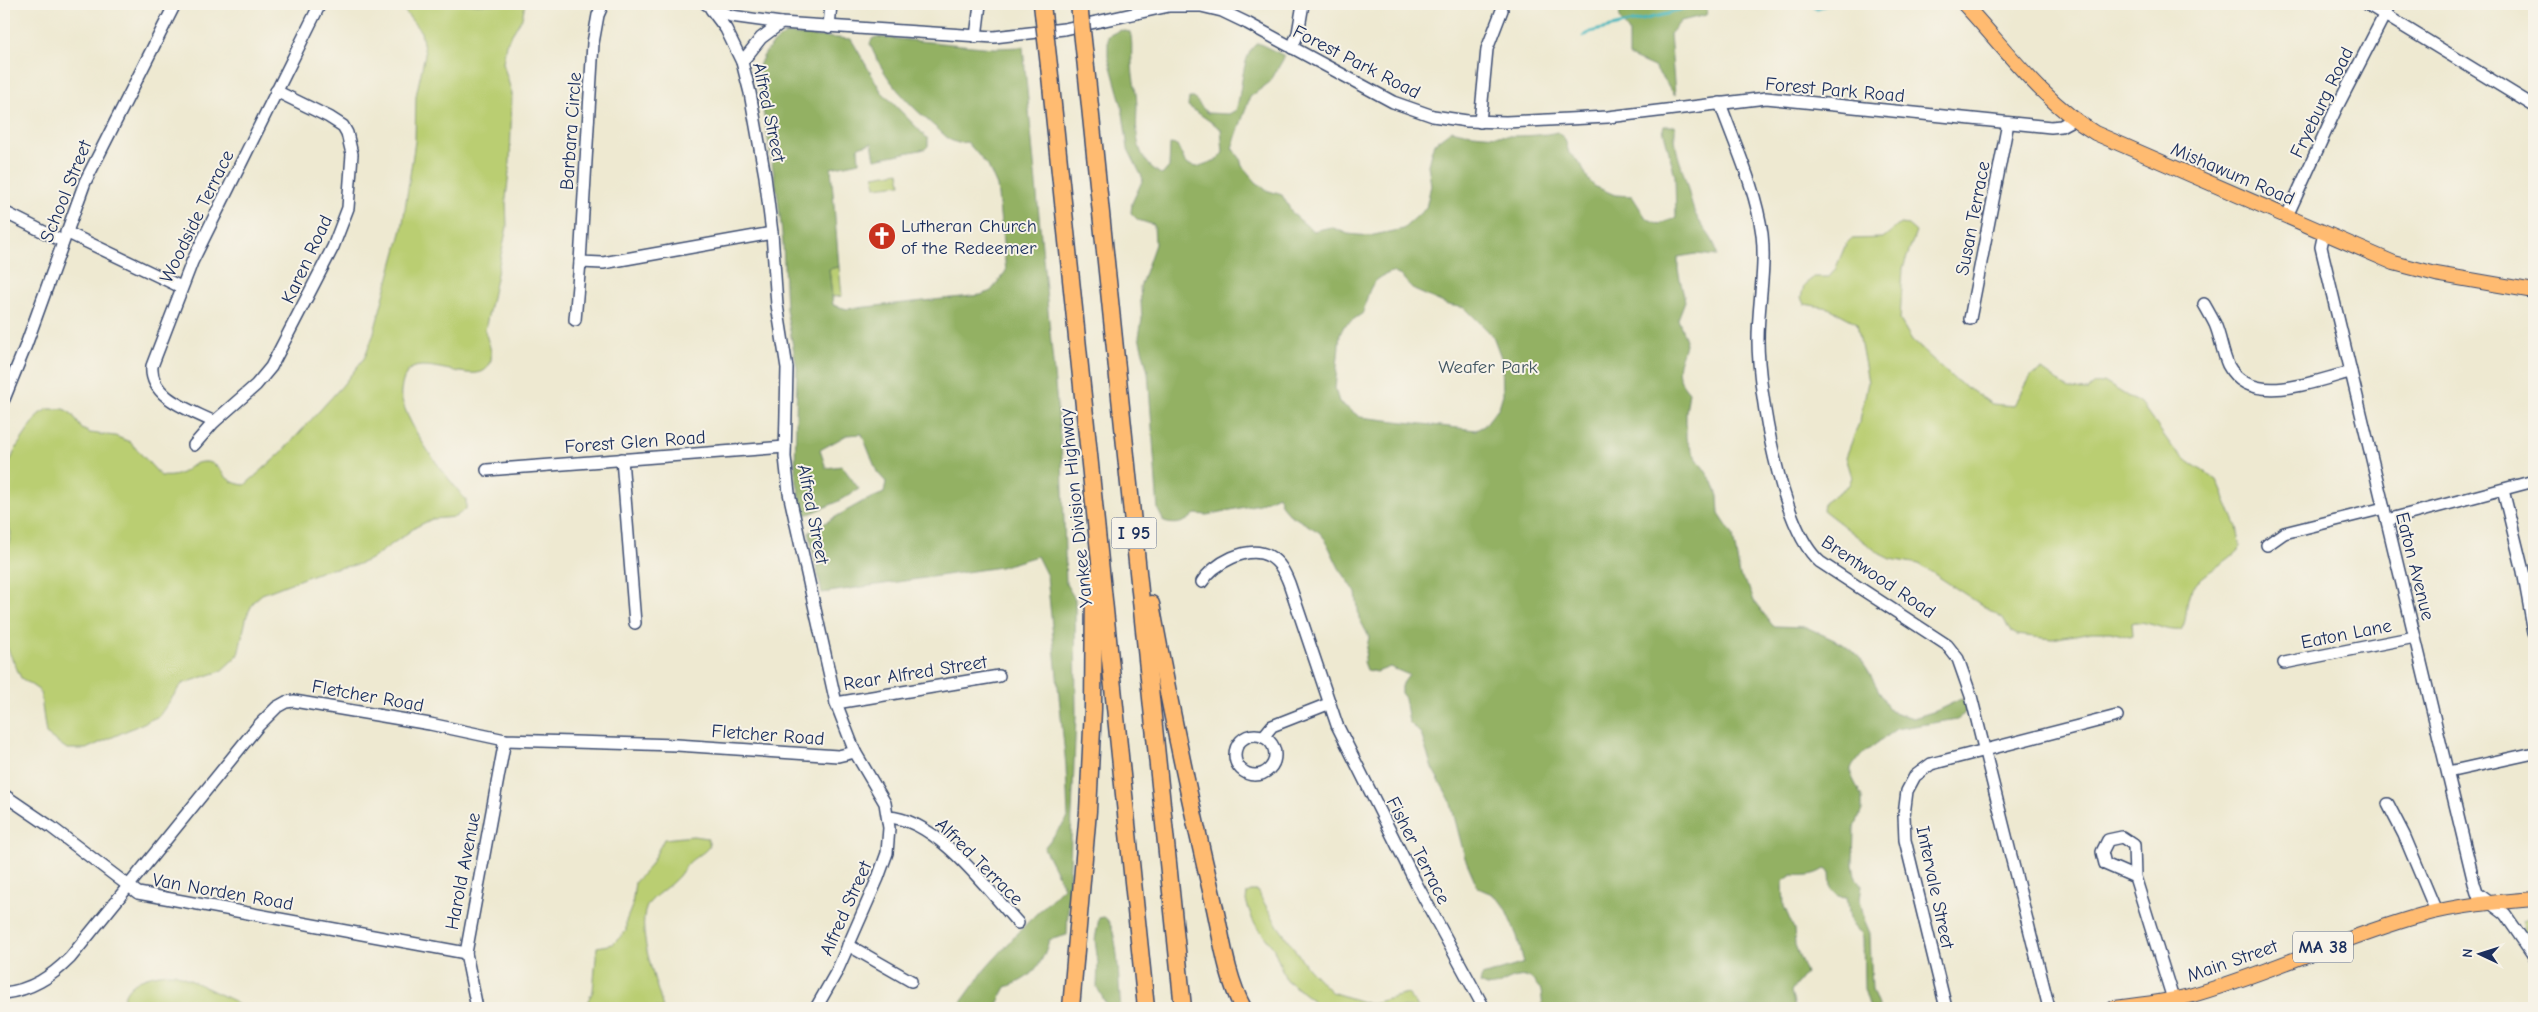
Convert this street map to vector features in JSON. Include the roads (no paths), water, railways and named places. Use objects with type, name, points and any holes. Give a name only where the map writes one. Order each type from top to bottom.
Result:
[{"type":"highway","name":"Yankee Division Highway","points":[[1042,4],[1146,1008]]},
{"type":"highway","name":"I 95","points":[[1079,4],[1183,1008]]},
{"type":"highway","points":[[1130,492],[1186,780],[1230,970],[1243,1008]]},
{"type":"highway","points":[[1071,1008],[1092,743],[1095,506]]},
{"type":"main road","name":"Mishawum Road","points":[[1964,4],[2048,96],[2074,119],[2106,138],[2382,258],[2419,271],[2534,291]]},
{"type":"main road","name":"Main Street","points":[[2114,1008],[2173,999],[2218,987],[2352,937],[2436,911],[2534,899]]},
{"type":"street","name":"School Street","points":[[4,399],[26,345],[64,237],[95,160],[174,4]]},
{"type":"street","name":"Woodside Terrace","points":[[214,422],[164,395],[153,380],[154,361],[181,287],[320,4]]},
{"type":"street","name":"Barbara Circle","points":[[574,320],[580,262],[593,43],[596,22],[603,4]]},
{"type":"street","points":[[829,27],[831,4]]},
{"type":"street","points":[[976,37],[980,4]]},
{"type":"street","name":"Forest Park Road","points":[[708,6],[737,17],[781,23],[976,37],[1027,34],[1187,4],[1214,9],[1235,17],[1393,102],[1433,116],[1480,122],[1615,117],[1778,99],[2054,127],[2074,119]]},
{"type":"street","points":[[1292,48],[1298,33],[1303,4]]},
{"type":"street","points":[[2366,4],[2534,106]]},
{"type":"street","name":"Fryeburg Road","points":[[2287,216],[2335,111],[2390,4]]},
{"type":"street","name":"Alfred Street","points":[[708,6],[726,30],[742,62],[756,124],[772,233],[777,305],[788,368],[785,447],[788,488],[836,703],[855,752],[882,796],[888,817],[889,835],[885,860],[848,945],[816,1008]]},
{"type":"street","points":[[1480,122],[1487,49],[1502,10]]},
{"type":"street","points":[[742,62],[761,38],[781,23]]},
{"type":"street","name":"Karen Road","points":[[194,446],[214,422],[256,385],[271,367],[333,248],[348,208],[352,164],[347,133],[335,120],[276,91]]},
{"type":"street","name":"Brentwood Road","points":[[1720,104],[1760,226],[1763,258],[1758,339],[1760,374],[1773,447],[1798,532],[1809,552],[1820,562],[1929,631],[1953,651],[1965,674],[2049,1008]]},
{"type":"street","name":"Susan Terrace","points":[[1970,319],[2008,123]]},
{"type":"street","points":[[4,212],[181,287]]},
{"type":"street","points":[[580,262],[603,262],[772,233]]},
{"type":"street","name":"Eaton Avenue","points":[[2324,233],[2321,246],[2477,893],[2505,914],[2534,956]]},
{"type":"street","points":[[2204,304],[2215,325],[2228,365],[2237,377],[2248,385],[2261,389],[2279,389],[2351,372]]},
{"type":"street","name":"Forest Glen Road","points":[[487,470],[785,447]]},
{"type":"street","points":[[622,459],[635,623]]},
{"type":"street","points":[[2387,520],[2534,481]]},
{"type":"street","points":[[2503,490],[2523,571],[2534,632]]},
{"type":"street","points":[[2267,545],[2284,533],[2384,508]]},
{"type":"street","name":"Fisher Terrace","points":[[1202,582],[1217,566],[1244,554],[1263,553],[1277,562],[1289,583],[1328,704],[1394,841],[1484,1008]]},
{"type":"street","name":"Eaton Lane","points":[[2284,663],[2415,637]]},
{"type":"street","name":"Rear Alfred Street","points":[[836,703],[999,676]]},
{"type":"street","name":"Fletcher Road","points":[[4,992],[35,985],[56,971],[79,948],[258,726],[277,707],[286,702],[298,701],[338,707],[505,740],[677,745],[838,756],[855,752]]},
{"type":"street","points":[[1264,737],[1272,726],[1328,704]]},
{"type":"street","name":"Intervale Street","points":[[1946,1008],[1906,848],[1905,805],[1910,783],[1920,771],[1940,761],[1985,752],[2117,716]]},
{"type":"street","name":"Harold Avenue","points":[[477,1008],[466,953],[505,740]]},
{"type":"street","points":[[2448,772],[2534,753]]},
{"type":"street","name":"Van Norden Road","points":[[4,795],[51,827],[137,893],[466,953]]},
{"type":"street","points":[[2388,804],[2404,835],[2436,911]]},
{"type":"street","name":"Alfred Terrace","points":[[888,817],[908,820],[932,835],[976,876],[1018,923]]},
{"type":"street","points":[[2135,877],[2173,999]]},
{"type":"street","points":[[848,945],[911,981]]},
{"type":"waterway","points":[[1583,37],[1590,32],[1667,14],[1697,4]]},
{"type":"waterway","points":[[1810,4],[1817,8],[1829,4]]},
{"type":"place","name":"Lutheran Church of the Redeemer","points":[[882,236]]},
{"type":"park label","name":"Weafer Park","points":[[1488,366]]}]
